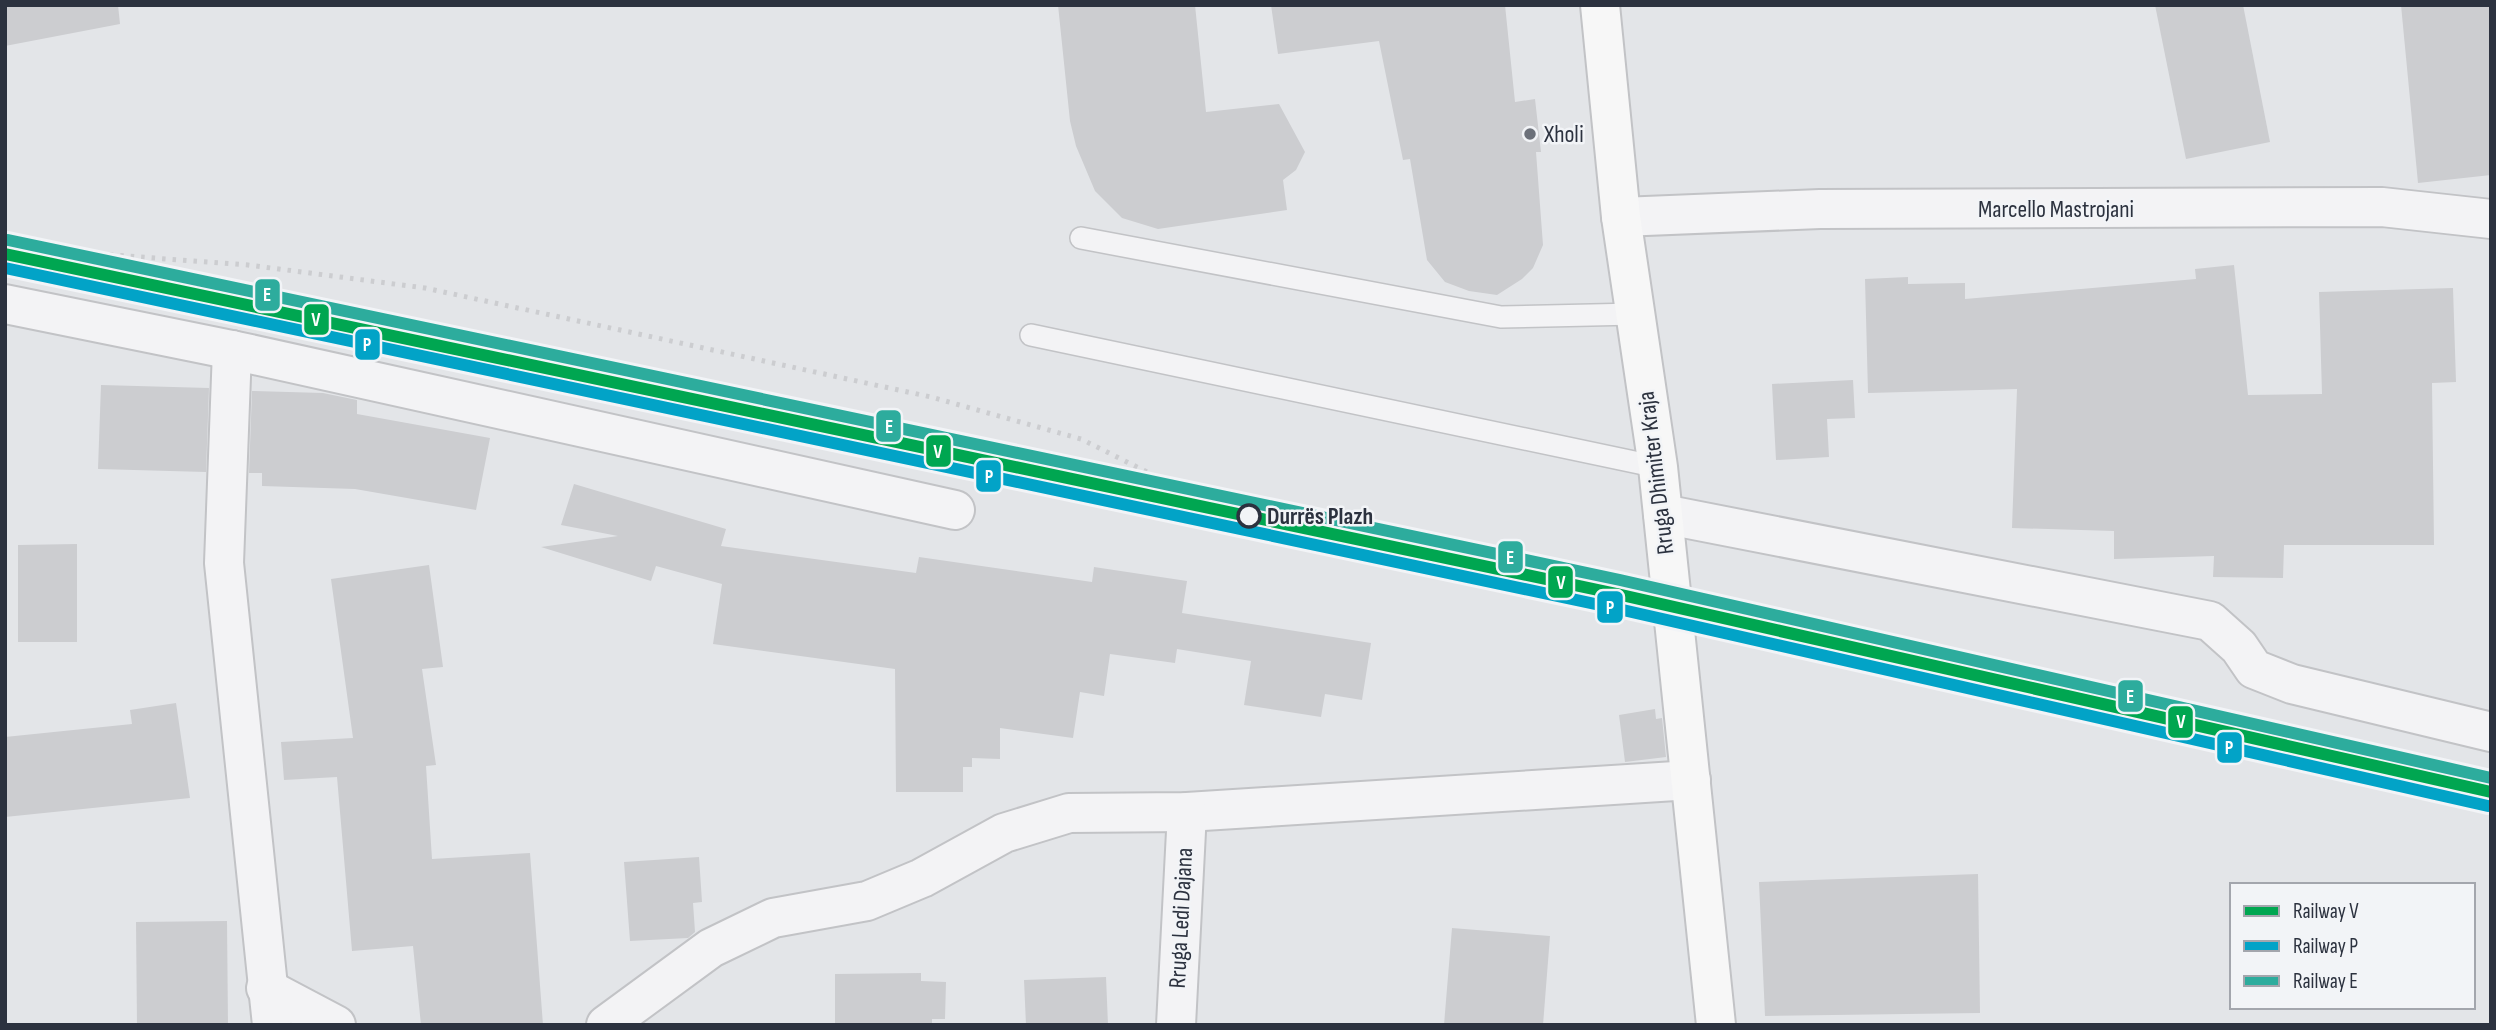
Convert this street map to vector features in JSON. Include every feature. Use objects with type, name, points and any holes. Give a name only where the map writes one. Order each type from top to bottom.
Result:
[{"type":"street","name":"Rruga Dhimiter Kraja","points":[[1600,5],[1621,217],[1658,467],[1716,1025]]},
{"type":"street","name":"Marcello Mastrojani","points":[[1621,217],[1820,209],[2382,208],[2491,219]]},
{"type":"street","points":[[5,304],[232,350],[955,510]]},
{"type":"street","points":[[232,350],[224,563],[266,988],[272,1025]]},
{"type":"street","points":[[1663,514],[2210,621],[2239,647],[2254,668],[2291,684],[2491,732]]},
{"type":"street","points":[[606,1025],[711,948],[773,918],[867,901],[922,878],[1004,833],[1069,813],[1187,812],[1691,780]]},
{"type":"street","name":"Rruga Ledi Dajana","points":[[1176,1025],[1187,812]]},
{"type":"street","points":[[266,988],[336,1025]]},
{"type":"lane","points":[[1081,239],[1501,317],[1636,314]]},
{"type":"lane","points":[[1031,335],[1658,467]]},
{"type":"building","points":[[5,5],[118,5],[120,24],[5,46]]},
{"type":"building","points":[[1058,5],[1195,5],[1206,112],[1279,104],[1305,152],[1296,170],[1283,180],[1287,210],[1158,229],[1122,218],[1095,191],[1076,146],[1070,121]]},
{"type":"building","points":[[1271,5],[1505,5],[1515,102],[1535,99],[1541,152],[1536,152],[1543,245],[1533,268],[1522,279],[1497,295],[1469,291],[1445,282],[1427,260],[1410,159],[1403,160],[1379,41],[1278,54]]},
{"type":"building","points":[[2155,5],[2243,5],[2270,142],[2186,159]]},
{"type":"building","points":[[2401,5],[2491,5],[2491,175],[2418,183]]},
{"type":"building","points":[[2234,265],[2248,395],[2322,394],[2319,292],[2453,288],[2456,382],[2432,383],[2434,545],[2284,545],[2283,578],[2213,577],[2214,556],[2114,559],[2114,531],[2012,528],[2017,389],[1868,393],[1865,279],[1908,277],[1908,284],[1965,283],[1965,299],[2196,279],[2195,269]]},
{"type":"building","points":[[1853,380],[1855,418],[1827,419],[1829,457],[1776,460],[1772,384]]},
{"type":"building","points":[[101,385],[209,388],[206,472],[98,469]]},
{"type":"building","points":[[252,391],[323,393],[357,400],[357,414],[490,438],[476,510],[355,489],[262,486],[262,473],[249,473]]},
{"type":"building","points":[[574,484],[726,529],[721,546],[916,573],[919,557],[1092,582],[1094,567],[1187,581],[1182,613],[1371,643],[1362,700],[1325,694],[1321,717],[1244,705],[1251,661],[1177,649],[1175,663],[1110,654],[1104,696],[1080,692],[1073,738],[1000,728],[1000,759],[972,758],[972,767],[963,767],[963,792],[896,792],[895,669],[713,644],[722,584],[656,566],[651,581],[541,547],[618,536],[561,525]]},
{"type":"building","points":[[77,544],[77,642],[18,642],[18,545]]},
{"type":"building","points":[[429,565],[443,667],[422,669],[436,765],[426,766],[432,859],[530,853],[543,1025],[421,1025],[413,946],[352,951],[337,777],[284,780],[281,742],[353,738],[331,579]]},
{"type":"building","points":[[176,703],[190,798],[5,817],[5,737],[132,724],[130,710]]},
{"type":"building","points":[[1655,709],[1656,719],[1662,718],[1666,757],[1625,762],[1619,715]]},
{"type":"building","points":[[699,857],[702,902],[693,903],[695,932],[688,938],[630,941],[624,862]]},
{"type":"building","points":[[1978,874],[1980,1013],[1765,1016],[1759,882]]},
{"type":"building","points":[[227,921],[228,1025],[137,1025],[136,922]]},
{"type":"building","points":[[1452,928],[1550,936],[1543,1025],[1444,1025]]},
{"type":"building","points":[[921,973],[921,981],[946,982],[945,1019],[932,1019],[932,1025],[835,1025],[835,974]]},
{"type":"building","points":[[1106,977],[1108,1025],[1026,1025],[1024,980]]},
{"type":"railway","points":[[5,247],[248,265],[425,288],[931,397],[1081,439],[1173,485],[1249,517]]},
{"type":"rail line","name":"E","points":[[8,240],[1620,580],[2491,778]]},
{"type":"rail line","name":"V","points":[[5,254],[1617,594],[2491,792]]},
{"type":"rail line","name":"P","points":[[5,268],[1614,608],[2488,806]]},
{"type":"place","name":"Xholi","points":[[1530,134]]},
{"type":"place","name":"Durrës Plazh","points":[[1249,516]]}]
